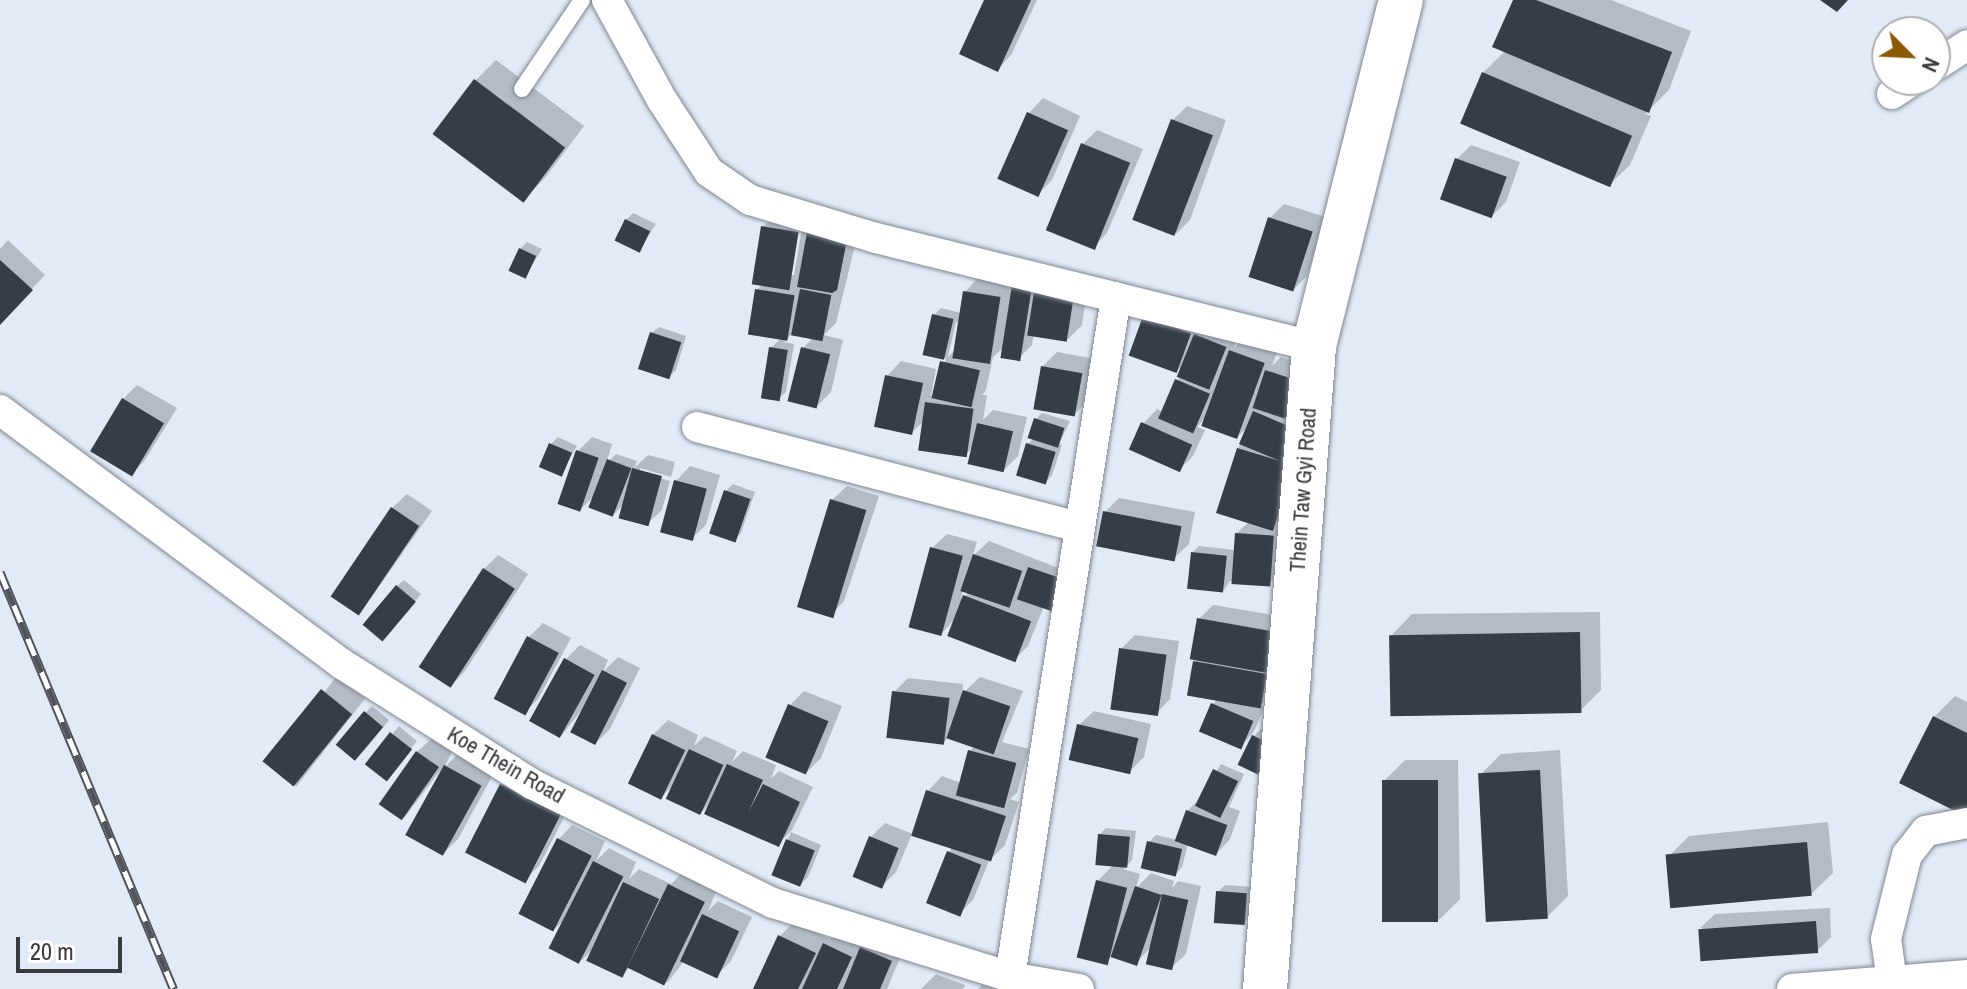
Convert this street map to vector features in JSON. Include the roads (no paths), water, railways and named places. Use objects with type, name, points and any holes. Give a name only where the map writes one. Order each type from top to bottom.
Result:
[{"type":"street","points":[[607,0],[662,100],[709,172],[750,200],[876,238],[1314,346]]},
{"type":"street","name":"Thein Taw Gyi Road","points":[[1265,989],[1314,346],[1401,0]]},
{"type":"street","points":[[1010,977],[1116,297]]},
{"type":"street","name":"Koe Thein Road","points":[[0,410],[342,664],[532,784],[773,903],[1010,977],[1079,989]]},
{"type":"street","points":[[697,427],[1079,527]]},
{"type":"street","points":[[1892,981],[1886,939],[1907,855],[1926,831],[1967,823]]},
{"type":"street","points":[[1792,989],[1967,975]]},
{"type":"lane","points":[[522,89],[582,0]]},
{"type":"railway","points":[[0,572],[174,989]]}]
